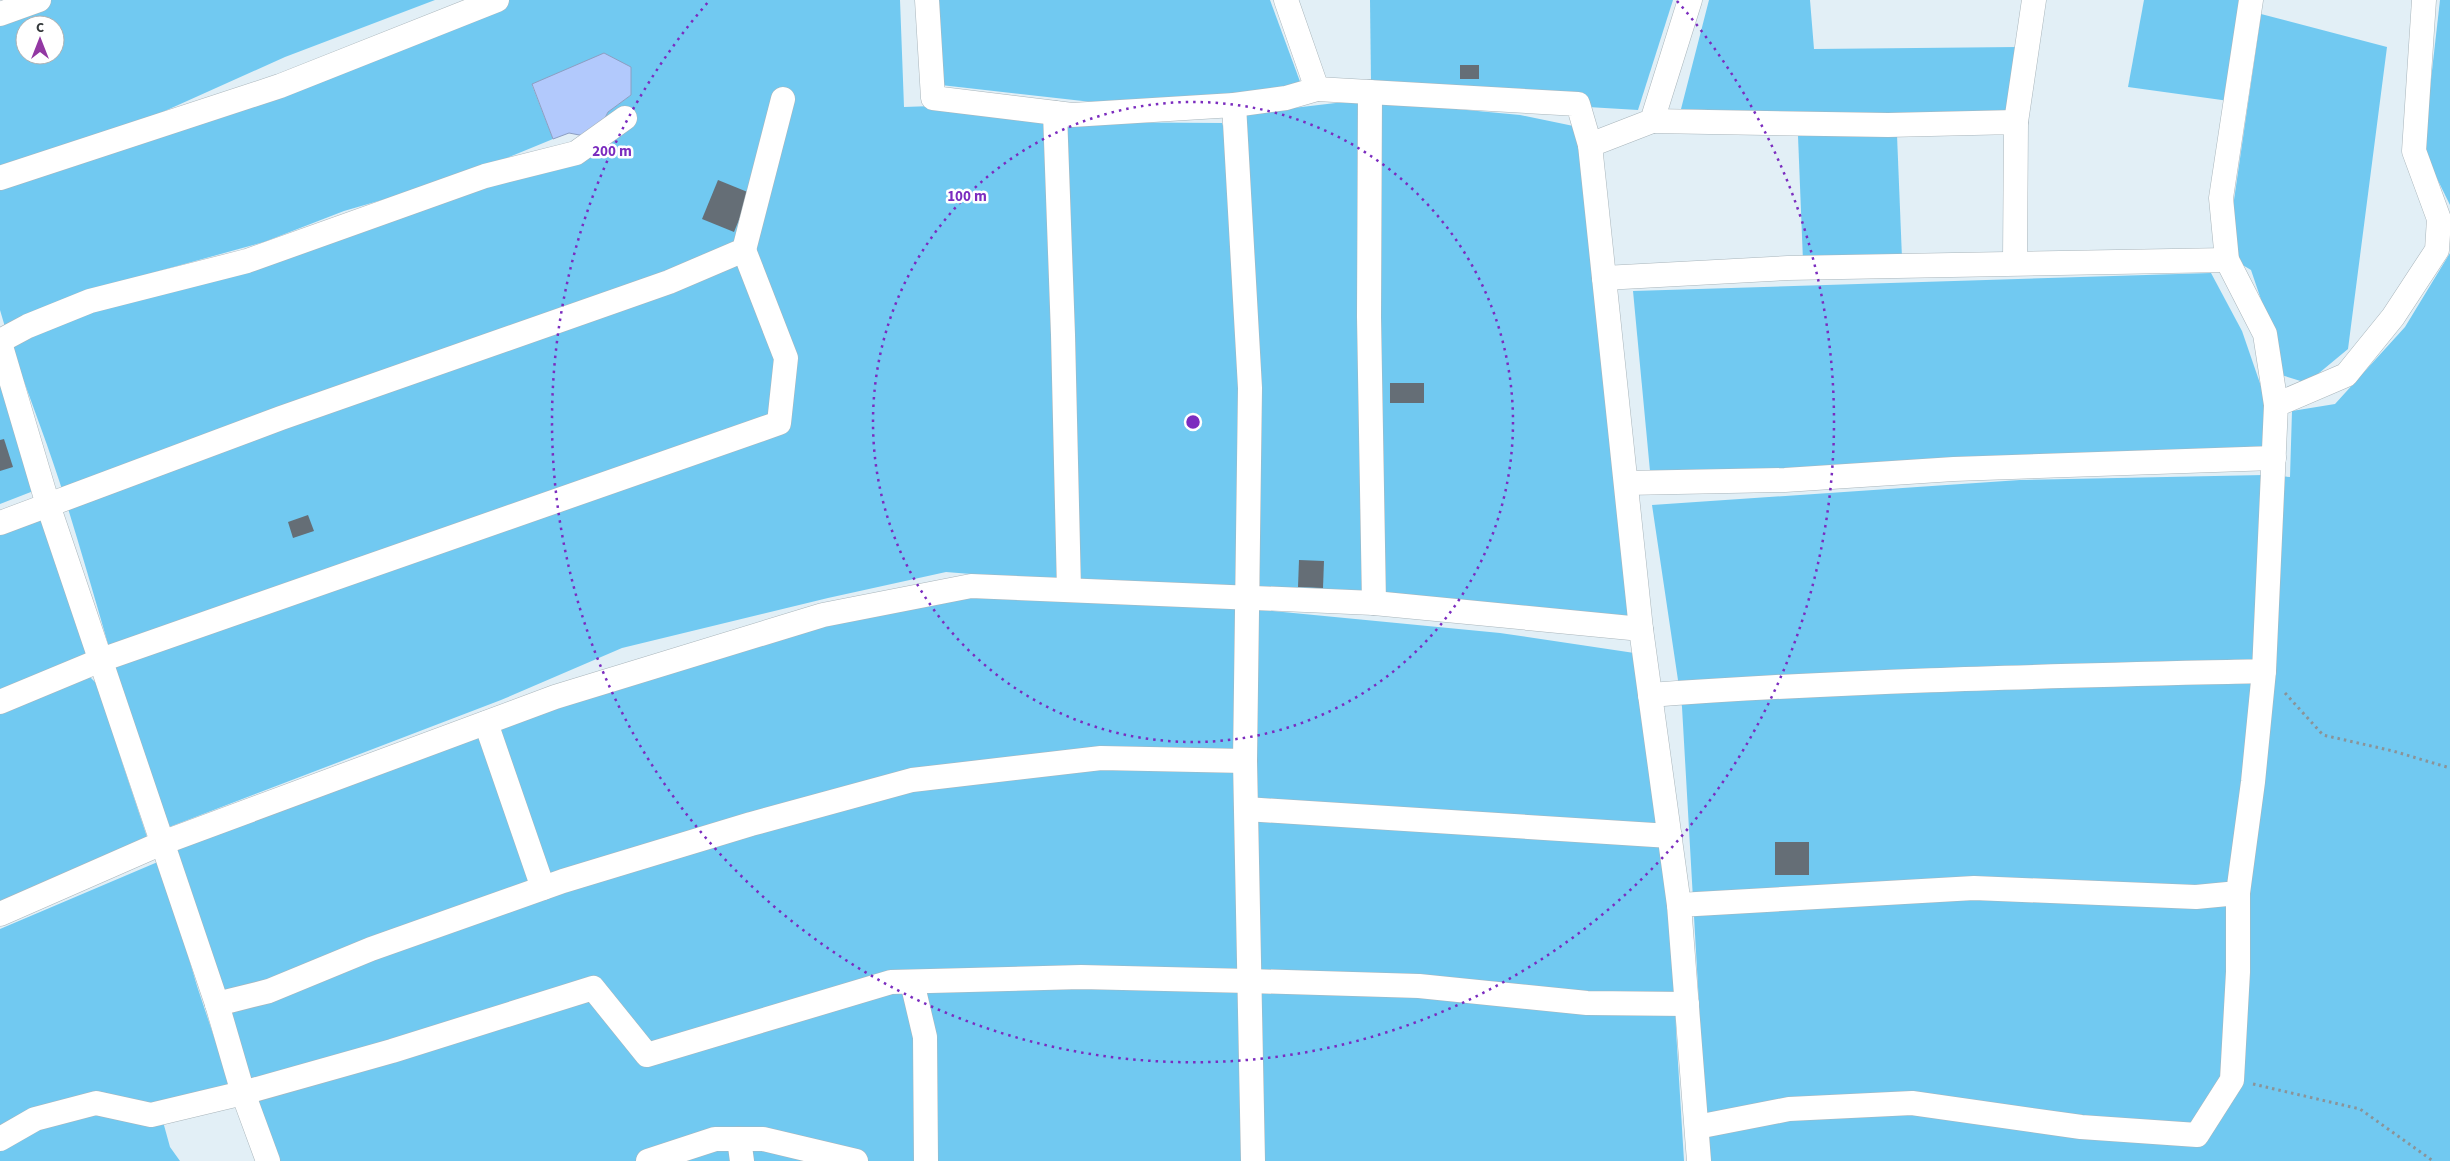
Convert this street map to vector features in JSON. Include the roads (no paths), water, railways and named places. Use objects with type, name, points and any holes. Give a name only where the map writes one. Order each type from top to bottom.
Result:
[{"type":"lane","points":[[0,14],[39,0]]},
{"type":"lane","points":[[0,178],[280,86],[497,0]]},
{"type":"lane","points":[[927,0],[933,98],[1072,115],[1234,105],[1286,98],[1317,89],[1578,104],[1590,145],[1641,629],[1680,906],[1699,1161]]},
{"type":"lane","points":[[1286,0],[1317,89]]},
{"type":"lane","points":[[1652,121],[1690,0]]},
{"type":"lane","points":[[2015,262],[2016,122],[2034,0]]},
{"type":"lane","points":[[1697,1127],[1790,1109],[1912,1103],[2081,1127],[2197,1135],[2232,1080],[2238,972],[2238,893],[2253,782],[2264,671],[2276,405],[2265,334],[2227,260],[2221,198],[2251,0]]},
{"type":"lane","points":[[2276,405],[2346,376],[2393,317],[2437,250],[2439,219],[2414,151],[2424,0]]},
{"type":"lane","points":[[1370,92],[1369,317],[1374,603]]},
{"type":"lane","points":[[0,702],[101,660],[779,422],[786,358],[744,250],[783,99]]},
{"type":"lane","points":[[1234,105],[1250,388],[1245,761],[1253,1161]]},
{"type":"lane","points":[[1055,113],[1069,590]]},
{"type":"lane","points":[[268,1161],[243,1094],[217,1004],[48,505],[0,342],[28,326],[90,301],[247,261],[485,176],[576,153],[624,118]]},
{"type":"lane","points":[[1590,145],[1652,121],[1888,126],[2016,122]]},
{"type":"lane","points":[[0,523],[281,418],[668,282],[744,250]]},
{"type":"lane","points":[[1604,278],[1788,268],[2015,262],[2227,260]]},
{"type":"lane","points":[[1626,483],[1785,480],[1954,469],[2274,458]]},
{"type":"lane","points":[[0,914],[162,843],[555,697],[823,615],[971,586],[1374,603],[1641,629]]},
{"type":"lane","points":[[1650,695],[1735,689],[2028,677],[2264,671]]},
{"type":"lane","points":[[486,723],[543,888]]},
{"type":"lane","points":[[217,1004],[269,991],[371,949],[543,888],[751,824],[912,780],[1101,758],[1245,761]]},
{"type":"lane","points":[[1246,809],[1670,836]]},
{"type":"lane","points":[[1680,906],[1974,888],[2196,897],[2238,893]]},
{"type":"lane","points":[[0,1139],[35,1119],[96,1103],[151,1115],[243,1094],[392,1051],[593,988],[647,1055],[891,982],[1081,977],[1249,981],[1419,986],[1587,1003],[1687,1004]]},
{"type":"lane","points":[[912,982],[925,1038],[926,1161]]},
{"type":"lane","points":[[648,1161],[715,1139],[741,1150],[763,1139],[856,1161]]}]
